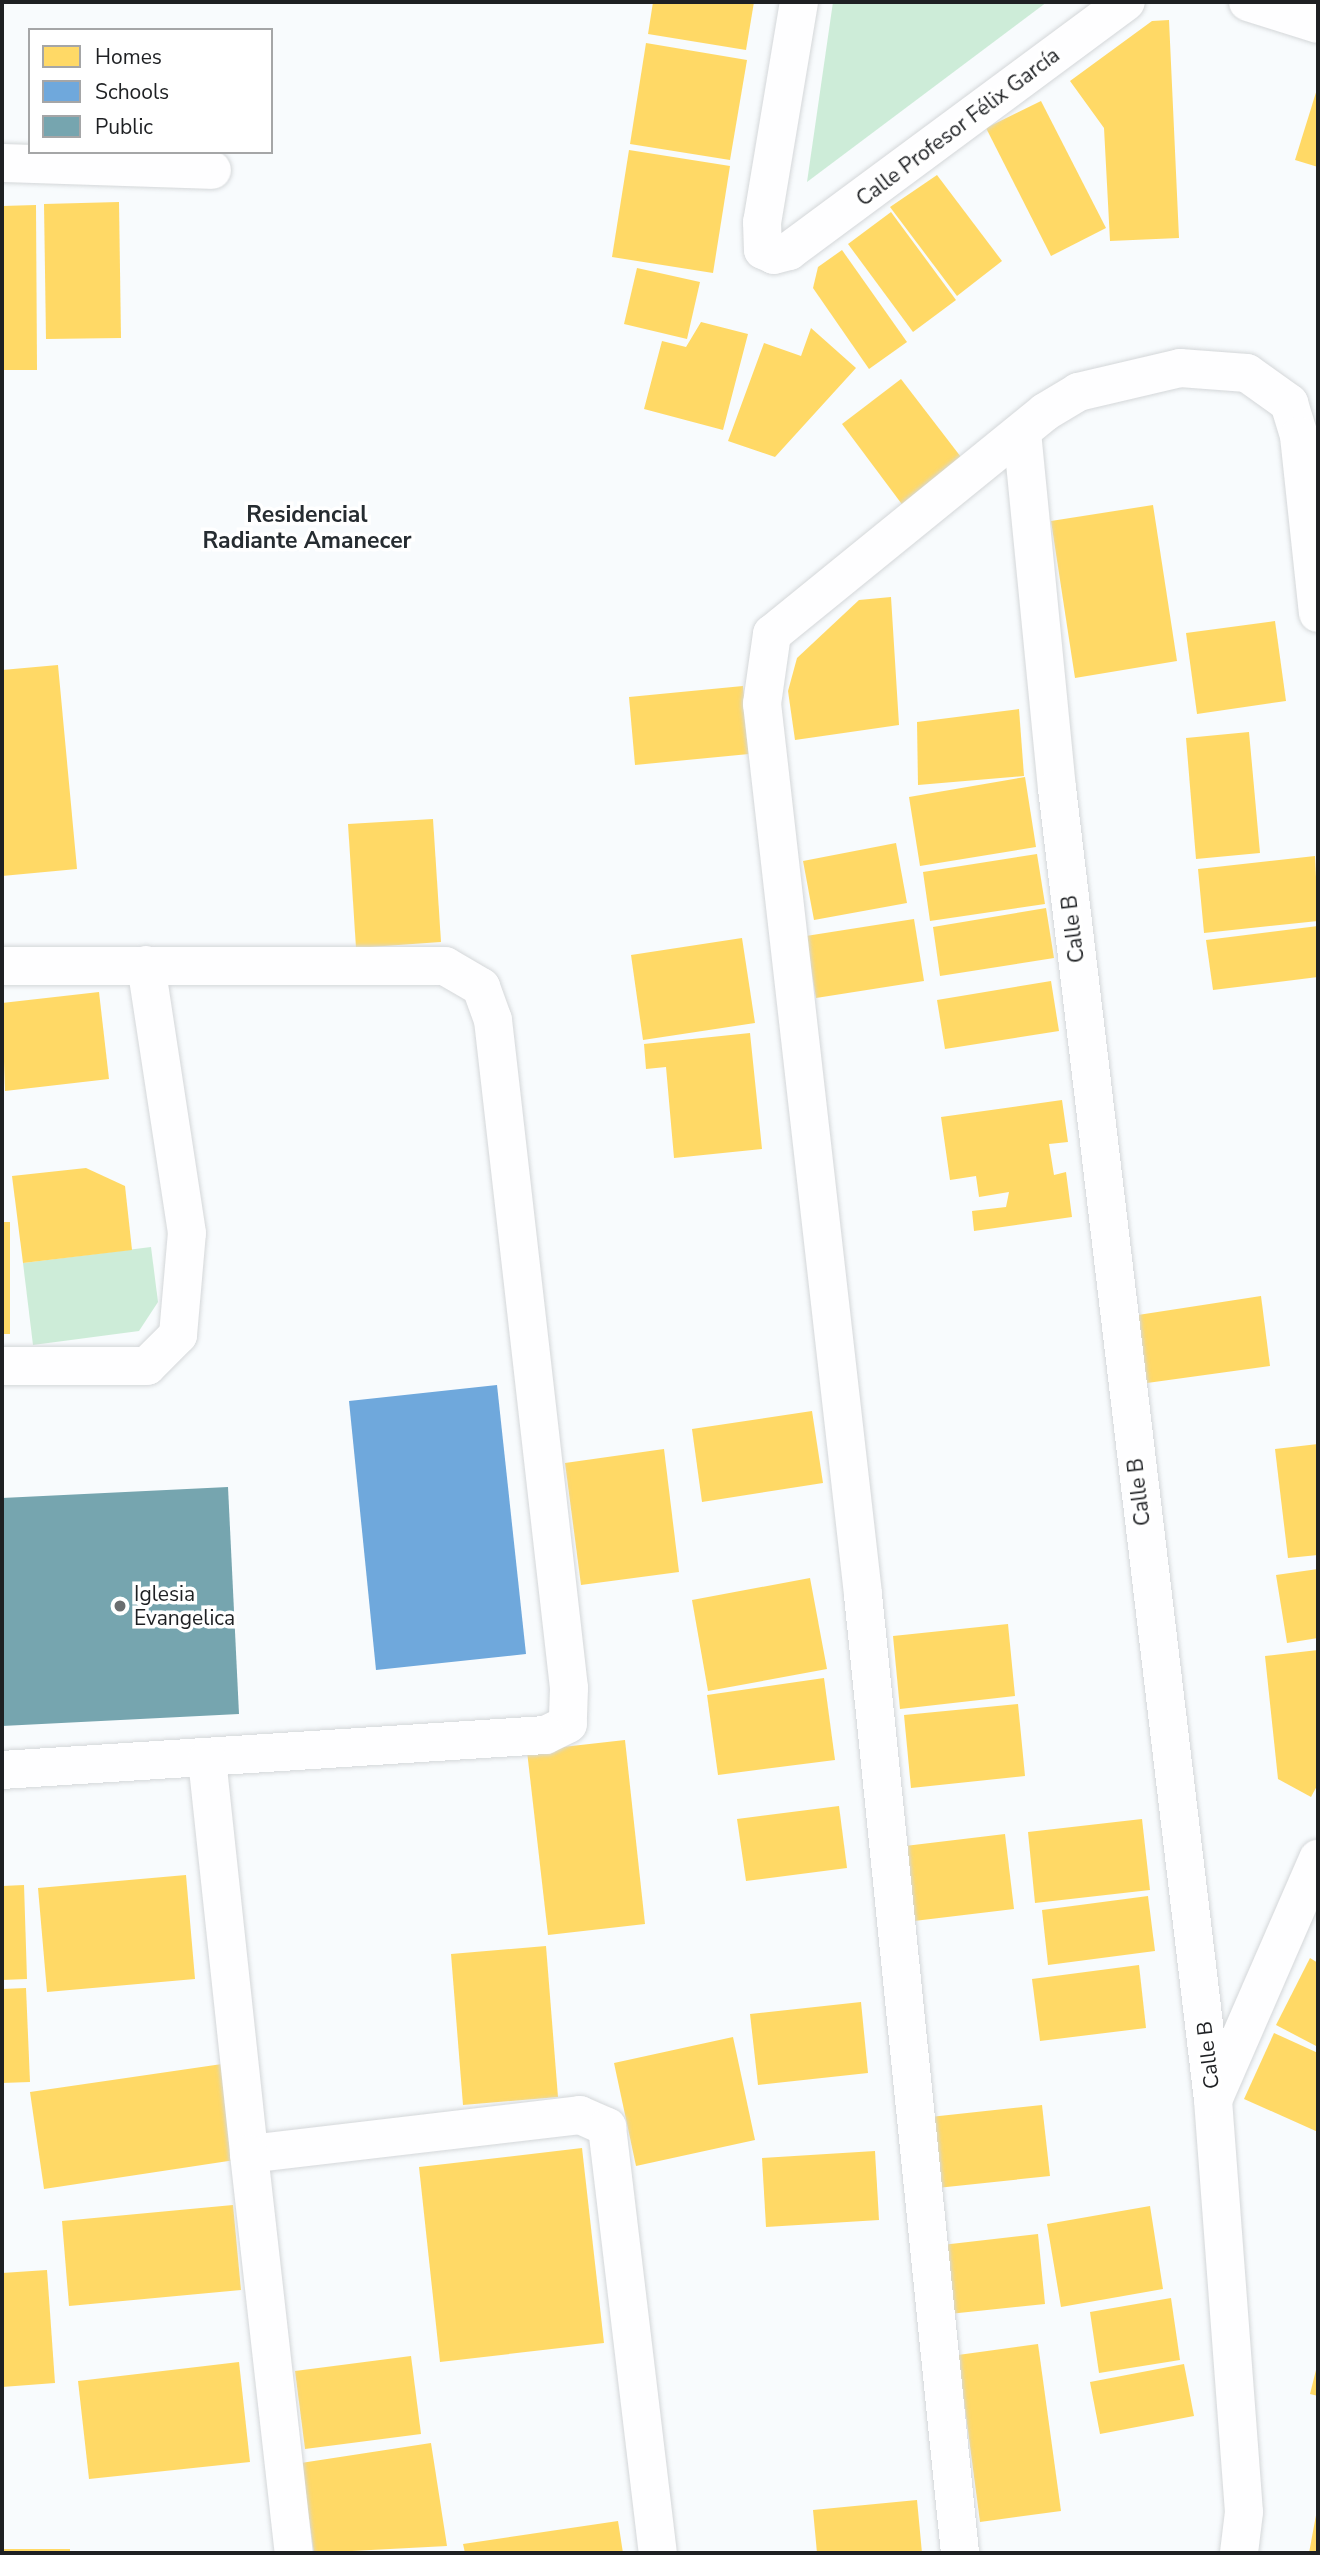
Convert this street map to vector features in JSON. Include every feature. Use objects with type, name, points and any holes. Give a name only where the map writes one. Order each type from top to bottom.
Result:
[{"type":"street","name":"Calle Profesor Félix García","points":[[799,2],[760,239],[774,255],[789,251],[1126,2]]},
{"type":"street","points":[[1248,2],[1318,24]]},
{"type":"street","points":[[2,163],[212,170]]},
{"type":"street","points":[[960,2553],[863,1594],[762,704],[772,634],[1022,432],[1077,392],[1180,368],[1247,373],[1289,403],[1298,436],[1318,613]]},
{"type":"street","name":"Calle B","points":[[1022,432],[1062,830],[1213,2099],[1244,2512],[1239,2553]]},
{"type":"street","points":[[2,1366],[147,1366],[178,1335],[187,1233],[146,965]]},
{"type":"street","points":[[2,967],[445,966],[481,987],[493,1020],[569,1688],[568,1724],[545,1735],[207,1759],[2,1770]]},
{"type":"street","points":[[207,1759],[294,2553]]},
{"type":"street","points":[[1213,2099],[1318,1859]]},
{"type":"street","points":[[249,2154],[580,2115],[607,2127],[658,2553]]},
{"type":"green space","points":[[833,2],[1047,2],[807,182]]},
{"type":"green space","points":[[151,1247],[158,1302],[139,1331],[33,1345],[23,1263]]},
{"type":"building: Homes","points":[[653,2],[754,2],[746,50],[648,34]]},
{"type":"building: Homes","points":[[1169,20],[1179,238],[1110,241],[1104,128],[1070,81],[1152,21]]},
{"type":"building: Homes","points":[[646,43],[747,60],[730,160],[630,144]]},
{"type":"building: Homes","points":[[1318,86],[1318,167],[1295,160]]},
{"type":"building: Homes","points":[[1041,101],[1106,228],[1051,256],[986,128]]},
{"type":"building: Homes","points":[[629,150],[730,166],[713,273],[612,257]]},
{"type":"building: Homes","points":[[937,175],[1002,261],[957,296],[890,207]]},
{"type":"building: Homes","points":[[119,202],[121,338],[46,339],[44,204]]},
{"type":"building: Homes","points":[[36,205],[37,370],[2,370],[2,206]]},
{"type":"building: Homes","points":[[891,212],[956,300],[913,332],[848,244]]},
{"type":"building: Homes","points":[[842,250],[907,342],[869,369],[813,288],[818,267]]},
{"type":"building: Homes","points":[[637,268],[700,282],[687,339],[624,324]]},
{"type":"building: Homes","points":[[701,322],[748,334],[723,430],[644,409],[662,341],[686,347]]},
{"type":"building: Homes","points":[[811,328],[856,368],[775,457],[728,441],[764,343],[801,356]]},
{"type":"building: Homes","points":[[901,379],[964,461],[904,507],[842,424]]},
{"type":"building: Homes","points":[[1153,505],[1177,661],[1075,678],[1051,521]]},
{"type":"building: Homes","points":[[891,597],[899,725],[795,740],[788,691],[797,658],[859,600]]},
{"type":"building: Homes","points":[[1275,621],[1286,701],[1197,714],[1186,633]]},
{"type":"building: Homes","points":[[58,665],[77,869],[2,876],[2,670]]},
{"type":"building: Homes","points":[[743,686],[749,754],[635,765],[629,697]]},
{"type":"building: Homes","points":[[1019,709],[1024,776],[918,785],[917,722]]},
{"type":"building: Homes","points":[[1249,732],[1260,853],[1196,859],[1186,738]]},
{"type":"building: Homes","points":[[1025,777],[1036,847],[920,866],[909,797]]},
{"type":"building: Homes","points":[[433,819],[441,942],[356,948],[348,824]]},
{"type":"building: Homes","points":[[896,843],[907,903],[814,920],[803,861]]},
{"type":"building: Homes","points":[[1037,854],[1045,904],[930,921],[923,872]]},
{"type":"building: Homes","points":[[1315,856],[1318,921],[1204,933],[1198,869]]},
{"type":"building: Homes","points":[[1046,908],[1054,958],[940,976],[933,927]]},
{"type":"building: Homes","points":[[914,919],[924,981],[816,998],[806,936]]},
{"type":"building: Homes","points":[[1318,926],[1318,977],[1213,990],[1206,940]]},
{"type":"building: Homes","points":[[742,938],[755,1023],[643,1040],[631,955]]},
{"type":"building: Homes","points":[[1051,981],[1059,1031],[945,1049],[937,1000]]},
{"type":"building: Homes","points":[[99,992],[109,1079],[5,1091],[2,1003]]},
{"type":"building: Homes","points":[[750,1033],[762,1149],[674,1158],[666,1067],[646,1069],[644,1044]]},
{"type":"building: Homes","points":[[1062,1100],[1068,1142],[1049,1144],[1054,1175],[1066,1172],[1072,1217],[974,1231],[972,1211],[1006,1207],[1009,1192],[979,1197],[976,1176],[950,1180],[941,1117]]},
{"type":"building: Homes","points":[[86,1168],[125,1186],[132,1250],[23,1263],[12,1176]]},
{"type":"building: Homes","points":[[2,1222],[10,1222],[10,1334],[2,1334]]},
{"type":"building: Homes","points":[[1261,1296],[1270,1366],[1147,1383],[1138,1315]]},
{"type":"building: Homes","points":[[812,1411],[823,1483],[702,1502],[692,1429]]},
{"type":"building: Homes","points":[[1318,1444],[1318,1555],[1288,1558],[1275,1449]]},
{"type":"building: Homes","points":[[664,1449],[679,1572],[581,1585],[565,1463]]},
{"type":"building: Homes","points":[[1318,1569],[1318,1638],[1287,1643],[1276,1575]]},
{"type":"building: Homes","points":[[810,1578],[827,1669],[708,1691],[692,1600]]},
{"type":"building: Homes","points":[[1008,1624],[1015,1696],[900,1709],[893,1636]]},
{"type":"building: Homes","points":[[1318,1650],[1318,1784],[1311,1797],[1278,1779],[1265,1656]]},
{"type":"building: Homes","points":[[824,1678],[835,1760],[718,1775],[707,1695]]},
{"type":"building: Homes","points":[[1018,1704],[1025,1776],[911,1788],[904,1715]]},
{"type":"building: Homes","points":[[625,1740],[645,1924],[548,1935],[527,1751]]},
{"type":"building: Homes","points":[[839,1806],[847,1868],[746,1881],[737,1819]]},
{"type":"building: Homes","points":[[1142,1819],[1150,1890],[1035,1903],[1028,1832]]},
{"type":"building: Homes","points":[[1005,1834],[1014,1909],[914,1921],[905,1846]]},
{"type":"building: Homes","points":[[186,1875],[195,1979],[47,1992],[38,1888]]},
{"type":"building: Homes","points":[[24,1885],[27,1979],[2,1980],[2,1886]]},
{"type":"building: Homes","points":[[1148,1896],[1155,1951],[1048,1965],[1042,1910]]},
{"type":"building: Homes","points":[[546,1946],[558,2097],[463,2105],[451,1954]]},
{"type":"building: Homes","points":[[1310,1958],[1318,1963],[1318,2047],[1276,2025]]},
{"type":"building: Homes","points":[[1139,1965],[1146,2028],[1040,2041],[1032,1979]]},
{"type":"building: Homes","points":[[26,1988],[30,2082],[2,2083],[2,1989]]},
{"type":"building: Homes","points":[[861,2002],[868,2073],[758,2085],[750,2014]]},
{"type":"building: Homes","points":[[1274,2033],[1318,2053],[1318,2132],[1244,2099]]},
{"type":"building: Homes","points":[[733,2037],[755,2140],[636,2166],[614,2063]]},
{"type":"building: Homes","points":[[222,2064],[235,2160],[44,2189],[30,2092]]},
{"type":"building: Homes","points":[[1042,2105],[1050,2176],[937,2188],[930,2117]]},
{"type":"building: Homes","points":[[582,2148],[604,2343],[440,2362],[419,2167]]},
{"type":"building: Homes","points":[[875,2151],[879,2220],[766,2227],[762,2158]]},
{"type":"building: Homes","points":[[233,2205],[241,2290],[69,2306],[62,2221]]},
{"type":"building: Homes","points":[[1150,2206],[1163,2289],[1061,2307],[1047,2224]]},
{"type":"building: Homes","points":[[1038,2234],[1045,2304],[949,2314],[942,2245]]},
{"type":"building: Homes","points":[[47,2270],[55,2383],[2,2387],[2,2273]]},
{"type":"building: Homes","points":[[1171,2298],[1180,2360],[1099,2373],[1090,2312]]},
{"type":"building: Homes","points":[[1038,2344],[1061,2511],[980,2522],[958,2355]]},
{"type":"building: Homes","points":[[411,2356],[421,2434],[305,2449],[295,2371]]},
{"type":"building: Homes","points":[[239,2362],[250,2462],[89,2479],[78,2381]]},
{"type":"building: Homes","points":[[1318,2362],[1318,2396],[1310,2394]]},
{"type":"building: Homes","points":[[1184,2364],[1194,2416],[1100,2434],[1090,2382]]},
{"type":"building: Homes","points":[[431,2443],[447,2546],[314,2553],[301,2463]]},
{"type":"building: Homes","points":[[917,2500],[922,2553],[817,2553],[813,2510]]},
{"type":"building: Homes","points":[[1317,2510],[1318,2553],[1309,2553]]},
{"type":"building: Homes","points":[[618,2521],[623,2553],[465,2553],[463,2544]]},
{"type":"building: Homes","points":[[2,2549],[70,2549],[70,2553],[2,2553]]},
{"type":"building: Schools","points":[[497,1385],[526,1654],[376,1670],[349,1401]]},
{"type":"building: Public","points":[[228,1487],[239,1714],[2,1726],[2,1498]]},
{"type":"place","name":"Iglesia Evangelica","points":[[120,1606]]},
{"type":"district","name":"Residencial Radiante Amanecer","points":[[307,528]]}]
